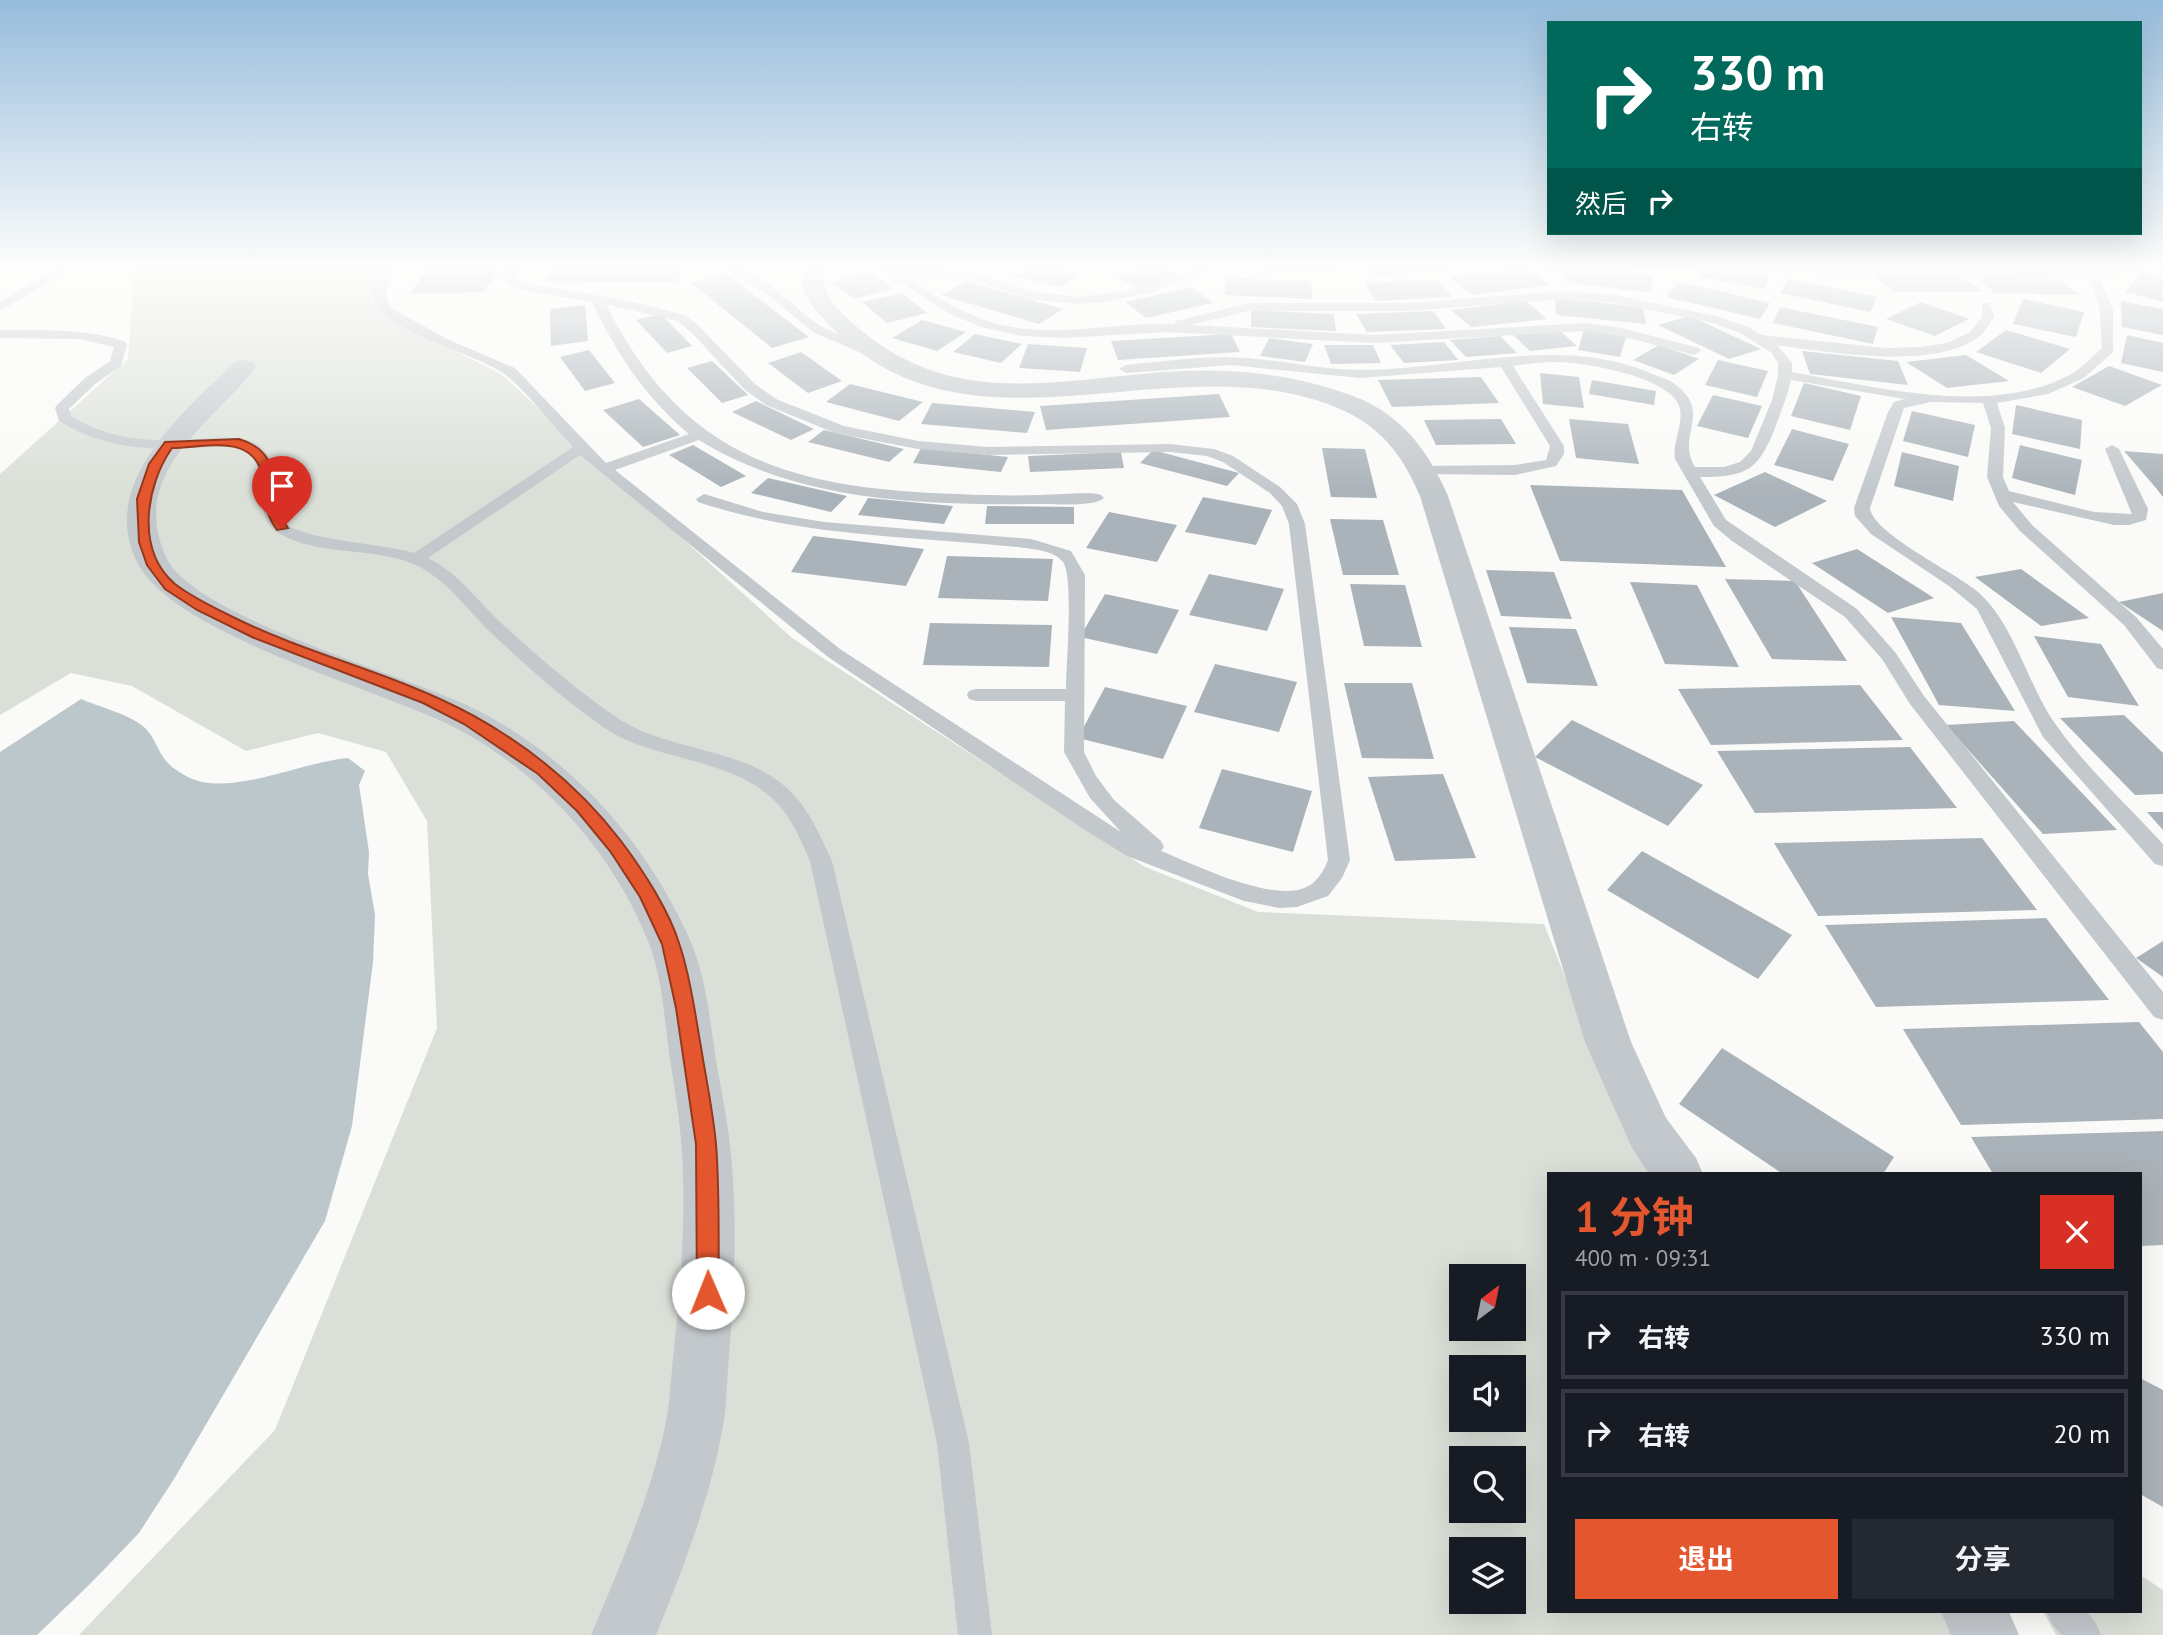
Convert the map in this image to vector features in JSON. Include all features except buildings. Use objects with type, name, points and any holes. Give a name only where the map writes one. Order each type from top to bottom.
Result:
[{"type":"street","points":[[862,341],[878,355],[911,372],[957,386],[986,390],[1069,390],[1210,378],[1284,385],[1328,396],[1367,413],[1401,437],[1424,469],[1608,1042],[1649,1133],[1677,1172]]},
{"type":"street","points":[[244,367],[169,444],[155,464],[143,499],[142,515],[145,542],[154,565],[170,586],[202,607],[259,635],[439,705],[470,720],[543,770],[583,807],[616,846],[647,894],[671,944],[685,1008],[706,1144],[708,1293],[694,1426],[671,1510],[635,1611],[623,1635]]},
{"type":"street","points":[[1974,1613],[1987,1635]]},
{"type":"lane","points":[[114,341],[121,345],[117,363],[69,399],[61,413],[75,426],[109,440],[138,446],[239,443],[256,450],[268,471],[273,516],[282,528],[302,537],[345,547],[403,554],[416,559],[437,572],[521,652],[614,724],[647,740],[727,764],[778,790],[803,824],[821,861],[953,1443],[975,1635]]},
{"type":"lane","points":[[441,341],[510,371],[604,469],[834,653],[1089,823],[1135,850],[1252,895],[1279,899],[1297,898],[1320,890],[1334,872],[1339,860],[1297,524],[1289,504],[1275,490],[1228,459],[1189,449],[988,451],[918,444],[840,430],[771,402],[750,387],[707,341]]},
{"type":"lane","points":[[617,341],[654,393],[701,435],[726,450],[764,466],[818,484],[928,496],[1041,500],[1096,498]]},
{"type":"lane","points":[[846,341],[878,355]]},
{"type":"lane","points":[[1658,341],[1693,351]]},
{"type":"lane","points":[[1688,472],[1726,472],[1745,465],[1758,453],[1779,400],[1785,375],[1785,363],[1777,350],[1765,341]]},
{"type":"lane","points":[[1788,341],[1876,352],[1932,351],[1962,341]]},
{"type":"lane","points":[[1785,375],[1926,399],[1989,400],[2033,393],[2062,383],[2099,361],[2108,349],[2109,341]]},
{"type":"lane","points":[[1126,369],[1222,361],[1326,373],[1360,374],[1559,358],[1633,370],[1667,385],[1680,395],[1688,413],[1680,447],[1688,472],[1720,523],[1738,538],[1824,593],[1868,629],[1917,700],[2163,1010]]},
{"type":"lane","points":[[1424,469],[1515,470],[1551,463],[1557,454],[1557,446],[1505,362]]},
{"type":"lane","points":[[1926,399],[1899,405],[1895,412],[1862,508],[1863,516],[1898,548],[1952,579],[1984,607],[2050,732],[2163,858]]},
{"type":"lane","points":[[1989,400],[1998,428],[1995,477],[2001,494],[2026,528],[2144,636],[2163,664]]},
{"type":"lane","points":[[604,469],[701,435]]},
{"type":"lane","points":[[416,559],[581,448]]},
{"type":"lane","points":[[2001,494],[2102,519],[2134,521],[2140,517],[2140,509],[2112,449]]},
{"type":"lane","points":[[704,499],[757,516],[878,532],[1026,543],[1062,552],[1073,562],[1077,575],[1074,752],[1083,774],[1122,823],[1175,865]]},
{"type":"lane","points":[[976,695],[1075,695]]},
{"type":"lane","points":[[2065,1613],[2084,1635]]},
{"type":"shaded area","points":[[129,341],[436,341],[501,374],[792,638],[1145,867],[1258,912],[1544,924],[1622,1120],[1660,1172],[1547,1172],[1547,1613],[1943,1613],[1955,1635],[79,1635],[275,1430],[437,1028],[427,821],[386,752],[318,733],[246,751],[132,686],[71,673],[0,715],[0,474],[128,359]]},
{"type":"shaded area","points":[[81,699],[140,724],[170,765],[190,778],[207,783],[247,781],[348,758],[365,771],[359,785],[375,915],[373,962],[352,1126],[325,1221],[174,1479],[139,1533],[37,1635],[0,1635],[0,752]]},
{"type":"shaded area","points":[[2142,1576],[2163,1590],[2163,1635],[2056,1635],[2044,1613],[2142,1613]]},
{"type":"route","points":[[282,528],[273,516],[268,471],[256,450],[230,442],[169,444],[155,464],[143,499],[145,542],[154,565],[170,586],[202,607],[259,635],[429,700],[470,720],[543,770],[583,807],[616,846],[647,894],[671,944],[685,1008],[706,1144],[708,1293]]}]
